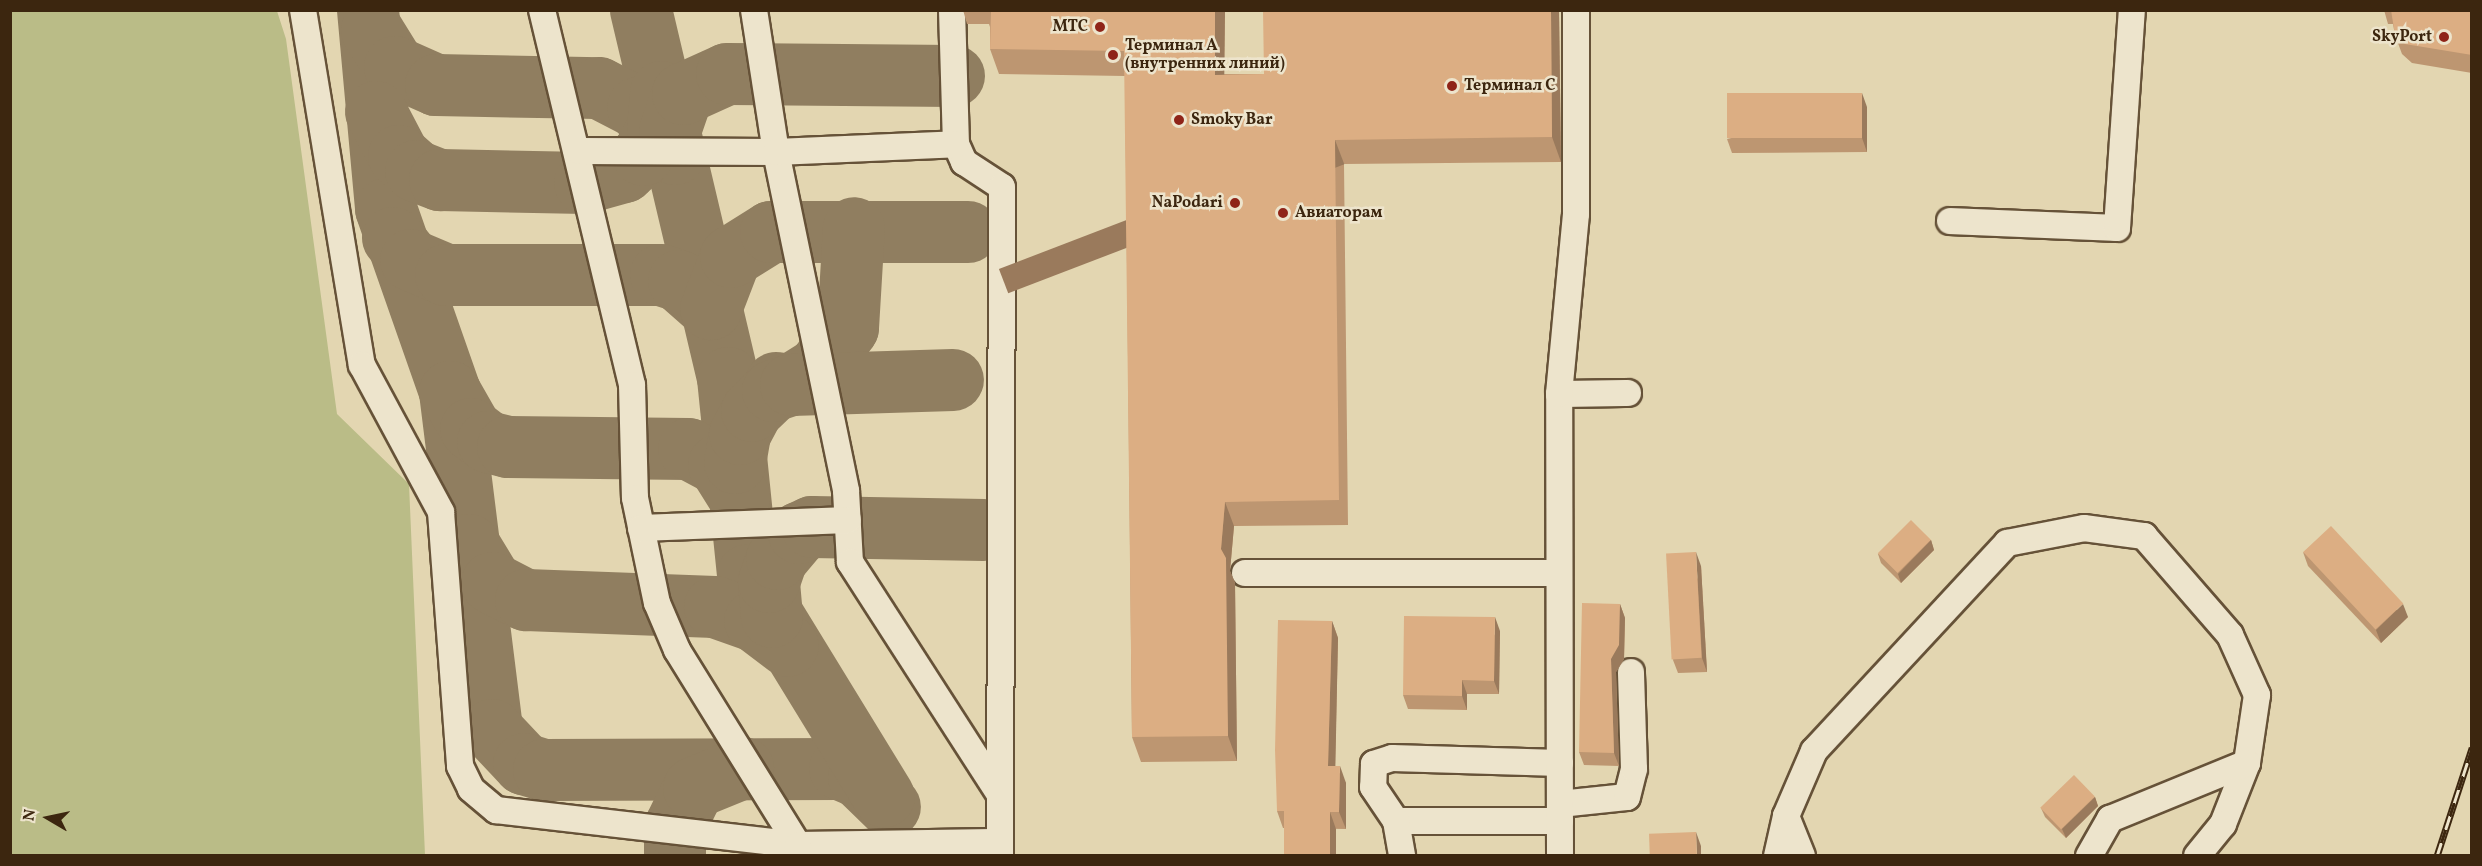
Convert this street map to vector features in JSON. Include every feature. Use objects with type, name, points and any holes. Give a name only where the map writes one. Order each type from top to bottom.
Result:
[{"type":"lane","points":[[303,10],[362,365],[441,512],[460,766],[471,789],[496,810],[675,826],[798,850],[1000,849],[998,792],[1005,508],[1002,187],[964,162],[956,144],[952,10]]},
{"type":"lane","points":[[542,10],[579,151],[632,385],[635,498],[657,603],[677,650],[798,850]]},
{"type":"lane","points":[[754,10],[776,152],[822,365],[848,520],[853,567],[998,792]]},
{"type":"lane","points":[[1560,855],[1559,394],[1575,214],[1576,10]]},
{"type":"lane","points":[[1950,221],[2117,228],[2132,10]]},
{"type":"lane","points":[[579,151],[776,152],[956,144]]},
{"type":"lane","points":[[1559,394],[1628,393]]},
{"type":"lane","points":[[641,528],[848,520]]},
{"type":"lane","points":[[1777,855],[1786,816],[1814,751],[2007,543],[2084,528],[2144,536],[2230,635],[2257,695],[2247,764],[2223,824],[2197,855]]},
{"type":"lane","points":[[1245,573],[1559,573]]},
{"type":"lane","points":[[1396,821],[1560,812],[1618,801],[1631,788],[1631,672]]},
{"type":"lane","points":[[1402,855],[1396,821],[1373,787],[1374,764],[1380,760],[1560,763]]},
{"type":"lane","points":[[2089,855],[2110,819],[2247,764]]},
{"type":"lane","points":[[1786,816],[1802,855]]},
{"type":"green space","points":[[10,11],[277,11],[286,39],[337,414],[409,484],[425,855],[11,855]]},
{"type":"building","points":[[984,10],[1215,10],[1215,75],[1264,74],[1263,10],[1551,10],[1552,137],[1335,140],[1339,500],[1225,502],[1221,549],[1226,558],[1228,736],[1132,737],[1124,51],[990,49],[991,11]]},
{"type":"building","name":"SkyPort","points":[[2391,10],[2472,10],[2472,55],[2405,44],[2395,35]]},
{"type":"building","points":[[1727,93],[1862,93],[1862,138],[1727,138]]},
{"type":"building","points":[[1911,520],[1931,540],[1898,573],[1878,553]]},
{"type":"building","points":[[2331,526],[2403,604],[2376,629],[2303,552]]},
{"type":"building","points":[[1696,552],[1702,658],[1672,659],[1666,554]]},
{"type":"building","points":[[1582,603],[1620,604],[1619,645],[1611,659],[1614,753],[1579,752]]},
{"type":"building","points":[[1404,616],[1495,617],[1494,681],[1462,680],[1462,696],[1403,695]]},
{"type":"building","points":[[1278,620],[1332,621],[1328,766],[1340,766],[1339,812],[1330,812],[1330,855],[1284,855],[1284,811],[1277,811],[1275,750]]},
{"type":"building","points":[[2074,775],[2095,797],[2061,829],[2040,808]]},
{"type":"building","points":[[1696,832],[1697,855],[1650,856],[1649,834]]},
{"type":"taxiway","points":[[368,10],[386,209],[450,392],[492,730],[524,764],[544,770],[840,769],[859,777],[890,807]]},
{"type":"taxiway","points":[[641,10],[728,378],[748,575],[884,797]]},
{"type":"taxiway","points":[[372,30],[395,67],[436,85],[599,88],[638,108],[675,154]]},
{"type":"taxiway","points":[[670,131],[683,94],[727,74],[954,76]]},
{"type":"taxiway","points":[[376,112],[399,156],[416,171],[440,180],[585,183],[624,172],[643,155],[658,128],[661,92]]},
{"type":"taxiway","points":[[776,383],[791,385],[818,368],[848,328],[854,228]]},
{"type":"taxiway","points":[[711,309],[731,257],[771,232],[968,232]]},
{"type":"taxiway","points":[[393,238],[411,260],[446,275],[661,275],[679,281],[711,309]]},
{"type":"taxiway","points":[[735,463],[740,434],[752,411],[773,391],[791,385],[953,380]]},
{"type":"taxiway","points":[[450,392],[471,429],[488,442],[508,447],[689,449],[719,465],[739,497]]},
{"type":"taxiway","points":[[772,617],[769,582],[777,559],[799,533],[812,527],[984,530]]},
{"type":"taxiway","points":[[469,545],[492,583],[526,600],[715,607],[755,621],[788,646]]},
{"type":"taxiway","points":[[675,856],[675,827],[694,788],[743,768]]},
{"type":"railway","points":[[2437,856],[2472,748]]},
{"type":"place","name":"МТС","points":[[1100,27]]},
{"type":"place","name":"SkyPort","points":[[2444,37]]},
{"type":"place","name":"Терминал А (внутренних линий)","points":[[1113,55]]},
{"type":"place","name":"Терминал С","points":[[1452,86]]},
{"type":"place","name":"Smoky Bar","points":[[1179,120]]},
{"type":"place","name":"NaPodari","points":[[1235,203]]},
{"type":"place","name":"Авиаторам","points":[[1283,213]]}]
